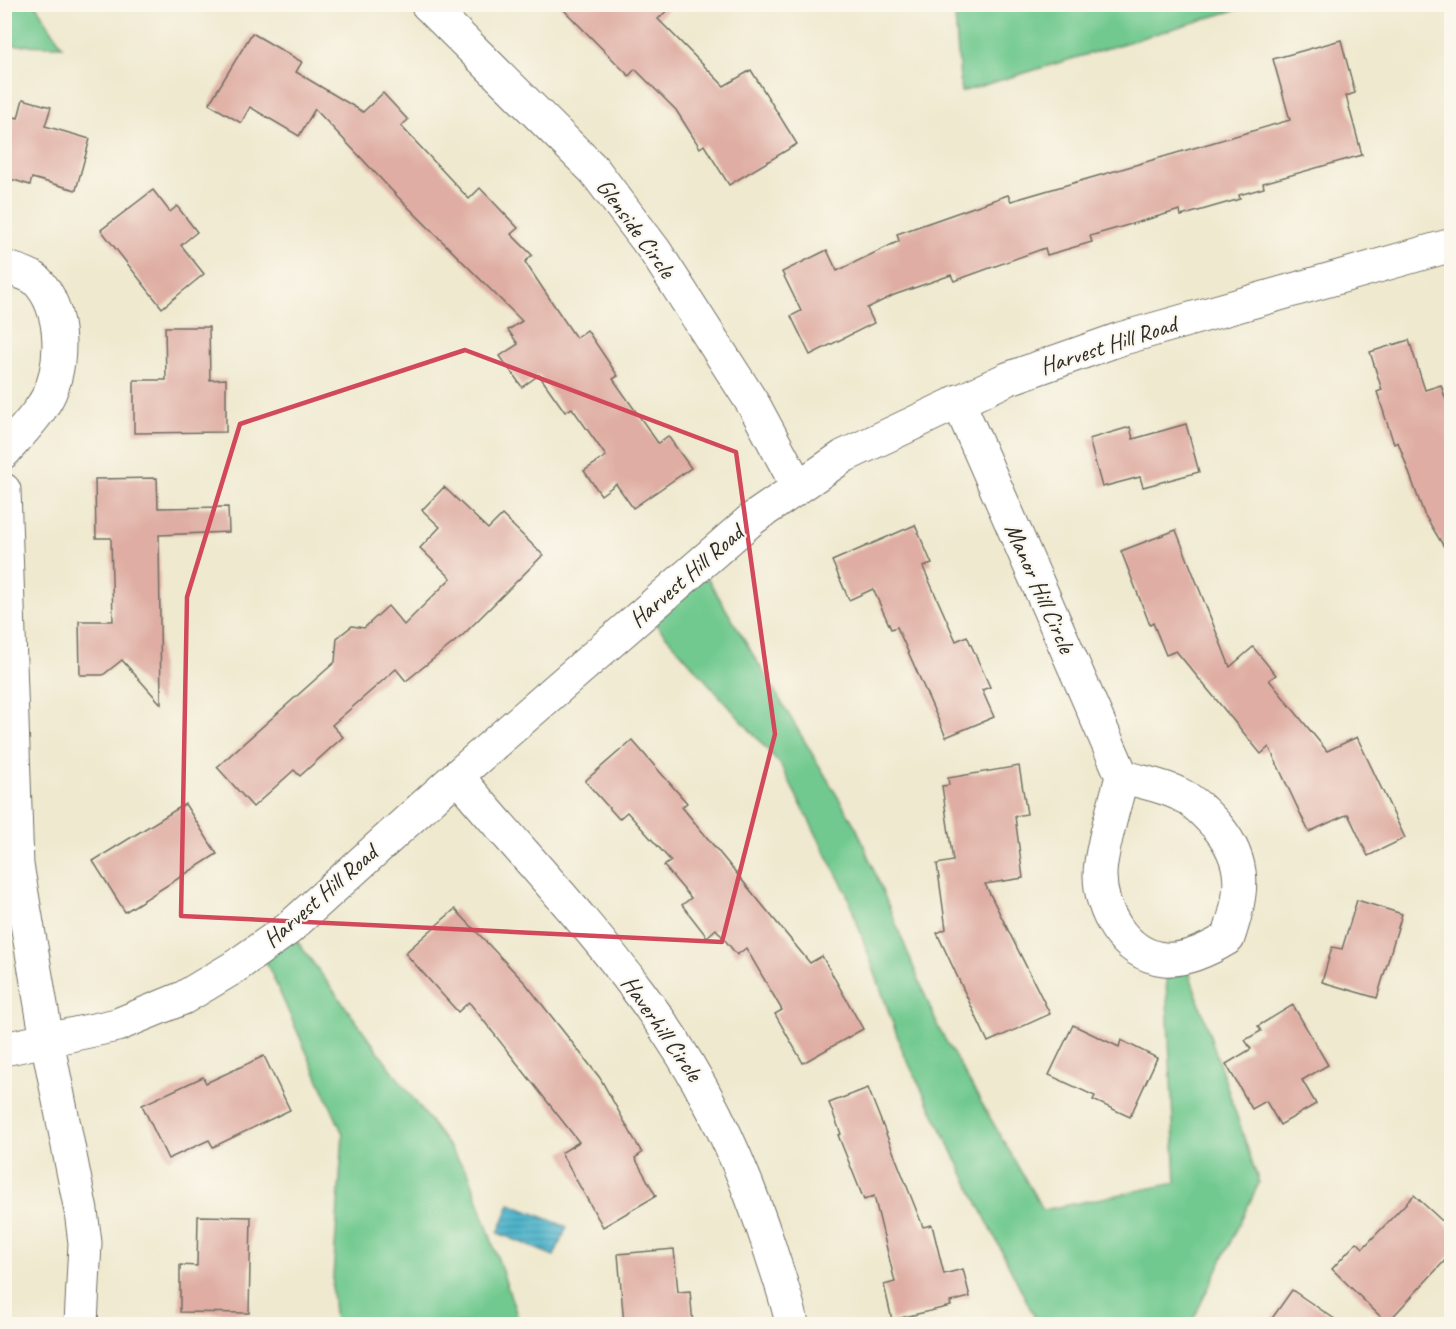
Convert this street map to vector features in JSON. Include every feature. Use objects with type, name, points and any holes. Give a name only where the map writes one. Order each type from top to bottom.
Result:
[{"type":"street","name":"Glenside Circle","points":[[426,4],[594,170],[655,252],[755,406],[798,487]]},
{"type":"street","name":"Harvest Hill Road","points":[[4,1049],[117,1025],[183,998],[233,968],[288,929],[457,776],[752,519],[844,456],[1006,379],[1120,339],[1452,245]]},
{"type":"street","points":[[4,267],[34,278],[49,298],[59,333],[58,372],[44,404],[4,452]]},
{"type":"street","name":"Manor Hill Circle","points":[[958,401],[1122,776]]},
{"type":"street","points":[[4,490],[17,865],[47,1040],[81,1211],[85,1243],[81,1324]]},
{"type":"street","name":"Haverhill Circle","points":[[457,776],[607,950],[640,993],[705,1090],[749,1185],[792,1324]]},
{"type":"street","points":[[1122,776],[1179,794],[1205,812],[1229,840],[1238,861],[1240,890],[1228,938],[1210,950],[1165,959],[1145,955],[1120,932],[1110,918],[1102,901],[1100,873],[1122,776]]},
{"type":"highlighted area","points":[[465,350],[736,452],[775,734],[722,942],[409,929],[181,916],[187,597],[240,424]]},
{"type":"green space","points":[[35,4],[62,46],[5,45],[5,5]]},
{"type":"green space","points":[[954,4],[1252,4],[1252,5],[961,92]]},
{"type":"green space","points":[[699,564],[857,829],[939,1029],[1043,1210],[1176,1183],[1165,959],[1184,957],[1259,1183],[1191,1324],[1035,1324],[1034,1316],[903,1052],[847,894],[780,764],[645,612]]},
{"type":"green space","points":[[288,929],[469,1174],[520,1324],[335,1324],[332,1291],[343,1134],[260,948]]},
{"type":"water","points":[[510,1204],[567,1227],[554,1256],[498,1233]]},
{"type":"building","points":[[558,4],[674,4],[658,19],[724,86],[751,70],[797,144],[729,185],[704,145],[700,148],[676,110],[635,69],[629,76]]},
{"type":"building","points":[[252,33],[302,62],[296,72],[363,112],[383,93],[408,120],[401,126],[469,199],[480,188],[518,228],[511,234],[532,255],[525,262],[576,338],[587,330],[618,376],[613,379],[658,443],[668,436],[691,468],[633,508],[616,484],[601,495],[584,471],[606,456],[572,408],[565,412],[539,375],[522,387],[500,356],[518,344],[508,330],[522,321],[397,196],[315,109],[299,136],[250,107],[241,123],[209,104]]},
{"type":"building","points":[[1341,40],[1355,93],[1346,96],[1362,155],[1263,183],[1264,188],[1239,195],[1240,199],[1181,216],[1180,210],[1090,236],[1092,242],[1047,255],[1045,248],[954,281],[951,275],[894,295],[867,308],[874,323],[810,355],[791,316],[801,311],[782,272],[827,250],[837,271],[899,241],[897,234],[1008,195],[1011,201],[1290,120],[1273,59]]},
{"type":"building","points":[[23,99],[51,107],[45,126],[90,139],[76,190],[32,178],[30,185],[4,177],[4,139],[11,116],[18,118]]},
{"type":"building","points":[[153,190],[170,212],[177,206],[197,232],[181,245],[204,274],[162,308],[101,230]]},
{"type":"building","points":[[165,327],[209,327],[210,380],[226,379],[226,432],[134,433],[134,380],[166,380]]},
{"type":"building","points":[[1409,340],[1425,390],[1441,385],[1452,419],[1452,560],[1424,514],[1398,442],[1394,444],[1377,392],[1382,390],[1370,352]]},
{"type":"building","points":[[1186,424],[1199,472],[1143,487],[1140,477],[1102,487],[1089,439],[1130,427],[1133,439]]},
{"type":"building","points":[[157,478],[158,508],[228,507],[229,532],[159,535],[161,704],[122,660],[103,675],[80,675],[79,621],[113,621],[111,538],[96,538],[95,479]]},
{"type":"building","points":[[444,487],[488,529],[502,515],[543,555],[463,635],[406,681],[396,669],[332,725],[343,737],[300,776],[294,770],[253,807],[217,767],[335,662],[337,638],[352,626],[364,628],[388,606],[404,625],[451,578],[420,548],[440,527],[422,510]]},
{"type":"building","points":[[915,525],[932,564],[923,567],[956,641],[967,636],[990,687],[982,690],[994,717],[946,737],[897,627],[891,629],[873,589],[849,600],[832,561]]},
{"type":"building","points":[[1176,530],[1230,667],[1253,647],[1276,675],[1269,680],[1327,751],[1357,737],[1405,838],[1368,856],[1348,814],[1309,832],[1269,747],[1261,754],[1176,651],[1166,655],[1153,623],[1150,625],[1121,551]]},
{"type":"building","points":[[632,740],[687,803],[682,807],[810,963],[822,956],[863,1029],[803,1063],[775,1014],[782,1010],[746,948],[737,955],[716,929],[707,937],[682,905],[691,898],[664,866],[671,861],[627,812],[619,819],[585,781]]},
{"type":"building","points":[[1019,766],[1027,814],[1015,816],[1023,878],[985,884],[1050,1014],[988,1042],[937,933],[946,929],[937,864],[953,861],[942,786],[949,785],[948,778]]},
{"type":"building","points":[[185,804],[217,854],[125,912],[93,861]]},
{"type":"building","points":[[1357,900],[1402,914],[1377,998],[1322,982],[1332,947],[1342,949]]},
{"type":"building","points":[[455,909],[526,984],[600,1078],[642,1153],[635,1158],[656,1196],[603,1227],[561,1153],[579,1142],[469,1002],[458,1012],[405,953]]},
{"type":"building","points":[[1293,1005],[1328,1065],[1302,1080],[1316,1104],[1280,1125],[1266,1101],[1252,1109],[1226,1064],[1251,1049],[1245,1040],[1261,1031],[1258,1026]]},
{"type":"building","points":[[1073,1025],[1119,1047],[1121,1040],[1157,1058],[1130,1117],[1093,1100],[1095,1096],[1049,1075]]},
{"type":"building","points":[[264,1056],[290,1110],[213,1147],[209,1140],[168,1159],[142,1105],[203,1077],[206,1083]]},
{"type":"building","points":[[868,1088],[923,1227],[932,1225],[944,1274],[963,1269],[970,1297],[950,1302],[951,1306],[892,1320],[884,1285],[895,1282],[874,1196],[864,1200],[838,1135],[841,1134],[829,1103]]},
{"type":"building","points":[[1414,1195],[1452,1230],[1452,1253],[1387,1323],[1332,1269],[1357,1242],[1363,1248]]},
{"type":"building","points":[[198,1216],[251,1217],[249,1313],[180,1312],[180,1265],[197,1266]]},
{"type":"building","points":[[674,1249],[678,1292],[690,1291],[693,1324],[624,1324],[618,1254]]},
{"type":"building","points":[[1292,1290],[1342,1324],[1268,1324]]}]
